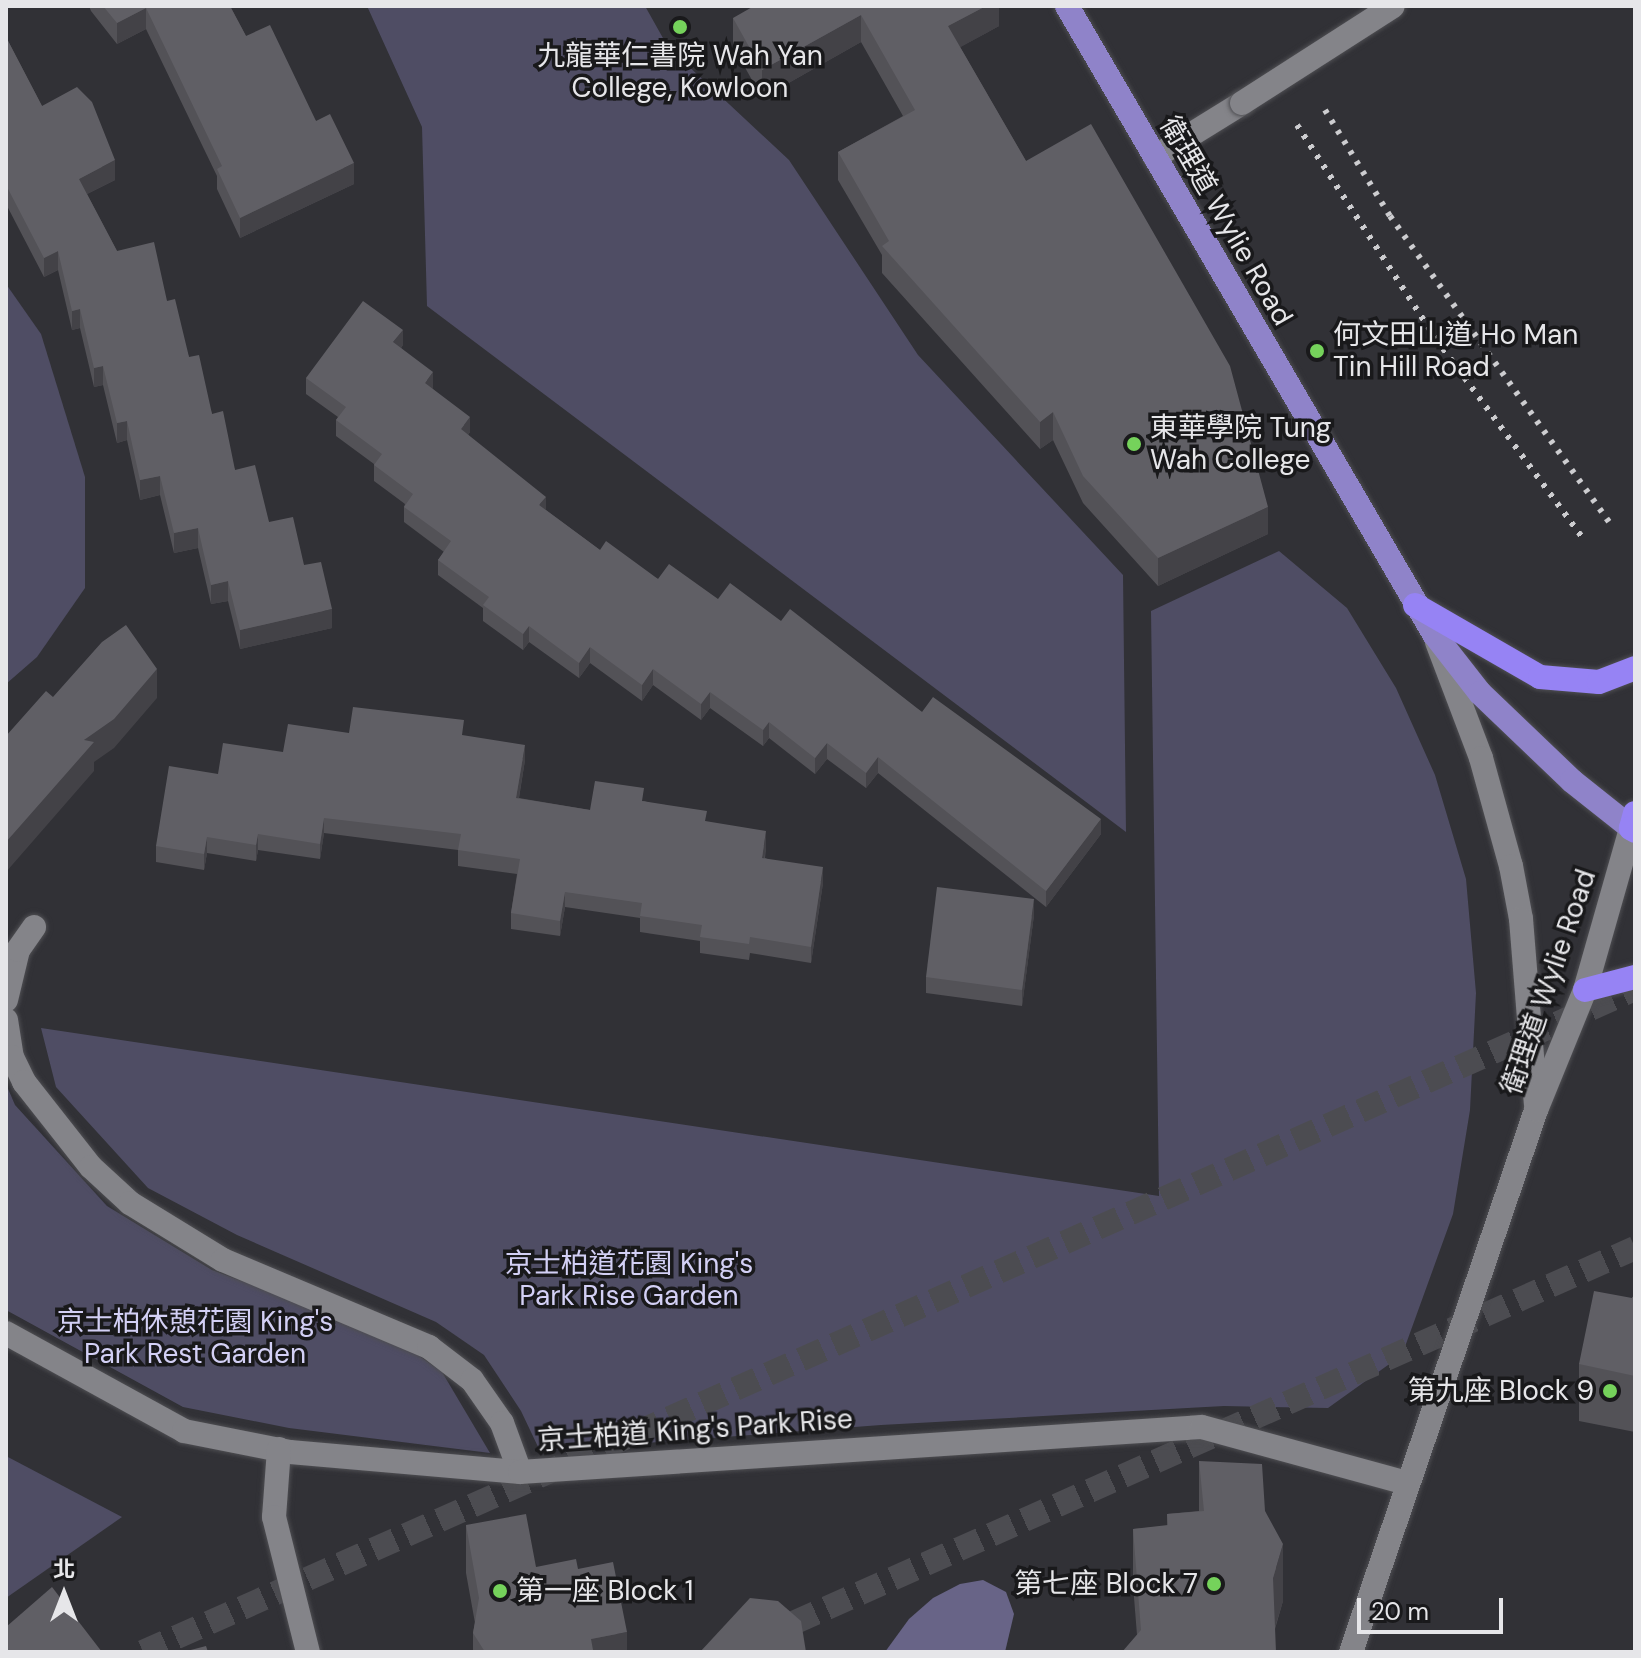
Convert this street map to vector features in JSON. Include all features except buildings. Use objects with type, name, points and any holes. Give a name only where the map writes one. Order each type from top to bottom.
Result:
[{"type":"highway","points":[[1415,605],[1540,677],[1599,682],[1635,668]]},
{"type":"highway","points":[[1585,990],[1635,977]]},
{"type":"main road","name":"衛理道 Wylie Road","points":[[1067,6],[1434,634],[1480,693],[1572,781],[1634,824]]},
{"type":"street","points":[[1155,157],[1393,6]]},
{"type":"street","points":[[1434,634],[1481,758],[1511,866],[1521,919],[1536,1110]]},
{"type":"street","name":"衛理道 Wylie Road","points":[[1351,1652],[1536,1110],[1585,990],[1634,824]]},
{"type":"street","points":[[6,1000],[18,950],[34,927]]},
{"type":"street","points":[[6,1020],[12,1057],[24,1082],[73,1147],[130,1203],[223,1260],[429,1347],[472,1380],[502,1423],[520,1472]]},
{"type":"street","name":"京士柏道 King's Park Rise","points":[[6,1333],[184,1431],[279,1449],[520,1472],[1202,1427],[1407,1483]]},
{"type":"street","points":[[279,1449],[274,1517],[308,1652]]},
{"type":"green space","points":[[367,6],[645,6],[668,47],[789,160],[918,355],[1123,575],[1126,832],[427,306],[422,127]]},
{"type":"green space","points":[[6,284],[41,334],[85,477],[85,588],[37,657],[6,684]]},
{"type":"green space","name":"京士柏道花園 King's Park Rise Garden","points":[[1279,551],[1347,608],[1396,688],[1435,775],[1466,879],[1476,993],[1470,1110],[1453,1214],[1402,1355],[1328,1408],[1224,1406],[881,1425],[540,1451],[521,1411],[484,1355],[436,1322],[237,1235],[148,1188],[56,1087],[41,1028],[1159,1196],[1151,611]]},
{"type":"green space","name":"京士柏休憩花園 King's Park Rest Garden","points":[[6,1084],[15,1105],[107,1206],[212,1270],[395,1339],[442,1372],[490,1453],[289,1428],[183,1407],[6,1310]]},
{"type":"green space","points":[[6,1456],[122,1517],[6,1598]]},
{"type":"shaded area","points":[[983,1580],[1006,1592],[1014,1614],[1005,1652],[885,1652],[909,1619],[933,1598],[960,1584]]},
{"type":"tunnel","points":[[143,1652],[1635,989]]},
{"type":"tunnel","points":[[728,1652],[1635,1248]]},
{"type":"railway","points":[[1325,110],[1390,216],[1611,525]]},
{"type":"railway","points":[[1297,125],[1436,339],[1585,541]]},
{"type":"place","name":"九龍華仁書院 Wah Yan College, Kowloon","points":[[680,27]]},
{"type":"place","name":"何文田山道 Ho Man Tin Hill Road","points":[[1317,351]]},
{"type":"place","name":"東華學院 Tung Wah College","points":[[1134,444]]},
{"type":"place","name":"第九座 Block 9","points":[[1610,1391]]},
{"type":"place","name":"第七座 Block 7","points":[[1214,1584]]},
{"type":"place","name":"第一座 Block 1","points":[[500,1591]]}]
